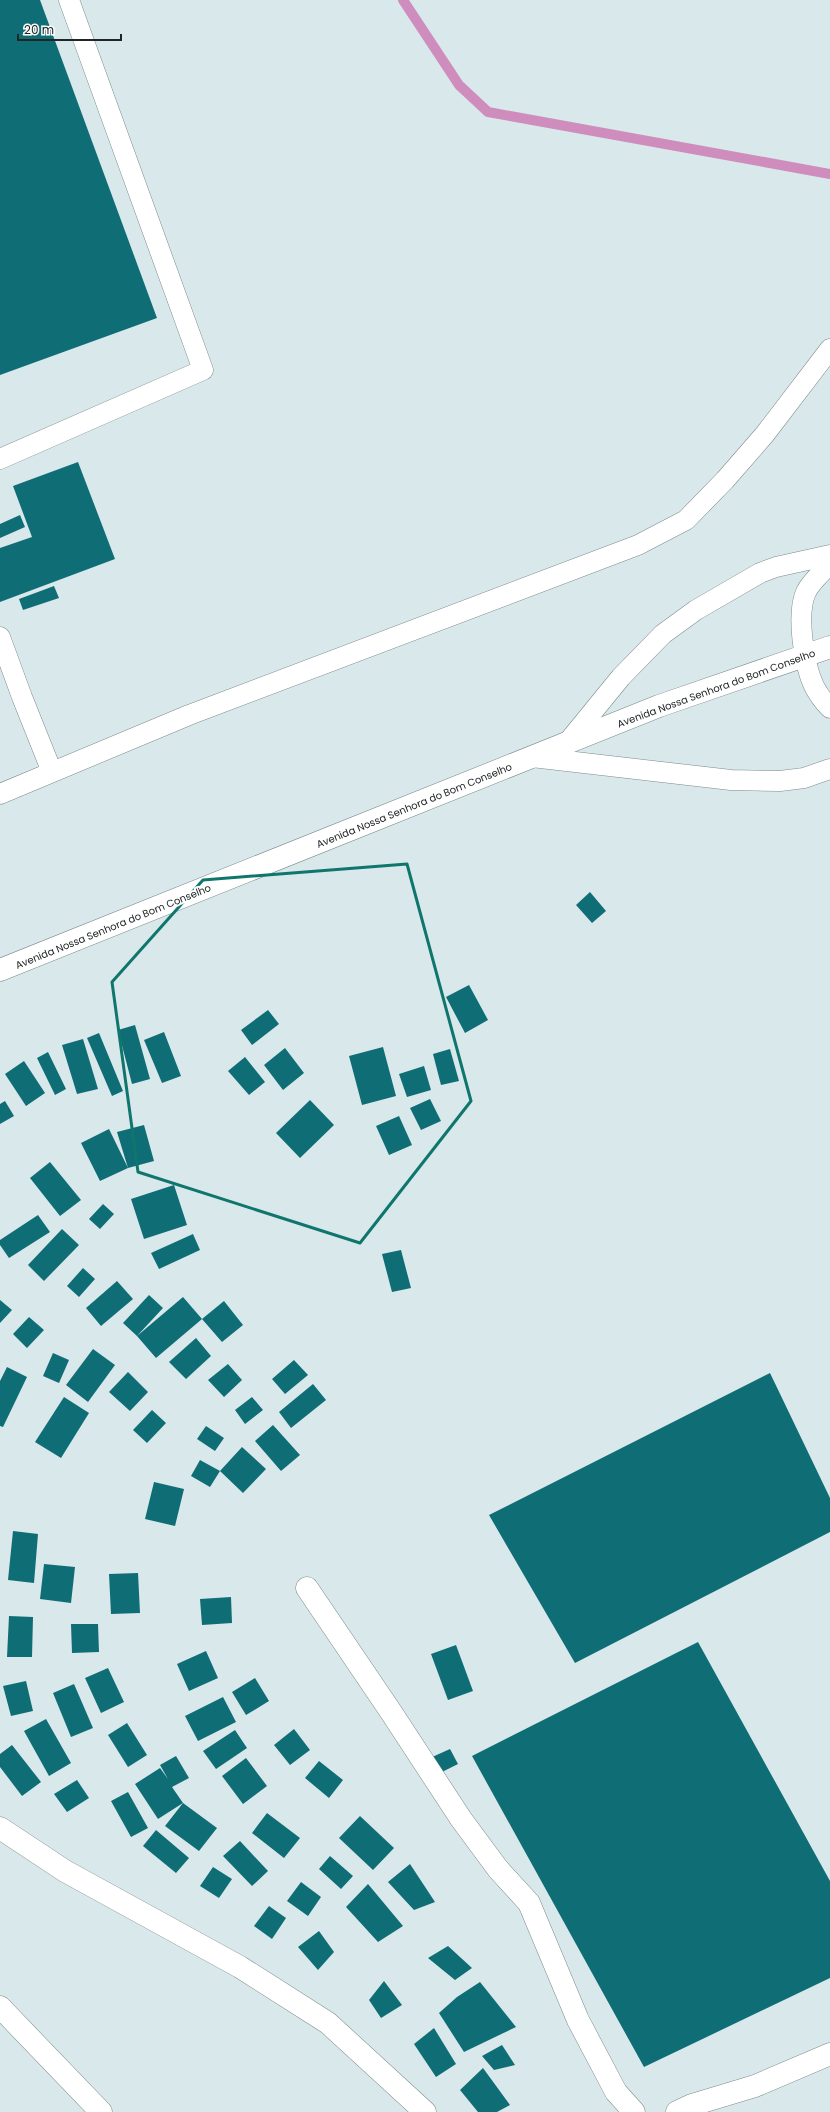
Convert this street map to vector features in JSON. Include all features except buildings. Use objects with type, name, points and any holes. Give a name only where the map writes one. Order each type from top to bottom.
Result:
[{"type":"street","name":"Avenida Nossa Senhora do Bom Conselho","points":[[0,970],[659,706],[830,647]]},
{"type":"street","points":[[307,1588],[391,1712],[460,1819],[498,1868],[529,1903],[578,2020],[616,2092],[634,2112]]},
{"type":"street","points":[[0,1828],[65,1871],[240,1967],[328,2023],[426,2112]]},
{"type":"street","points":[[0,2007],[101,2112]]},
{"type":"street","points":[[677,2112],[692,2105],[755,2086],[830,2054]]},
{"type":"lane","points":[[0,459],[203,370],[69,0]]},
{"type":"lane","points":[[0,794],[189,715],[638,545],[686,520],[725,480],[765,434],[830,349]]},
{"type":"lane","points":[[568,742],[626,672],[663,634],[696,610],[760,572],[830,555]]},
{"type":"lane","points":[[830,564],[818,576],[806,592],[802,605],[802,624],[806,656],[814,687],[830,708]]},
{"type":"lane","points":[[0,637],[52,772]]},
{"type":"lane","points":[[532,757],[731,780],[780,781],[804,778],[830,769]]},
{"type":"highlighted area","points":[[407,864],[471,1101],[360,1243],[138,1172],[112,982],[203,880]]},
{"type":"waterway","points":[[403,0],[459,85],[488,112],[830,174]]}]
